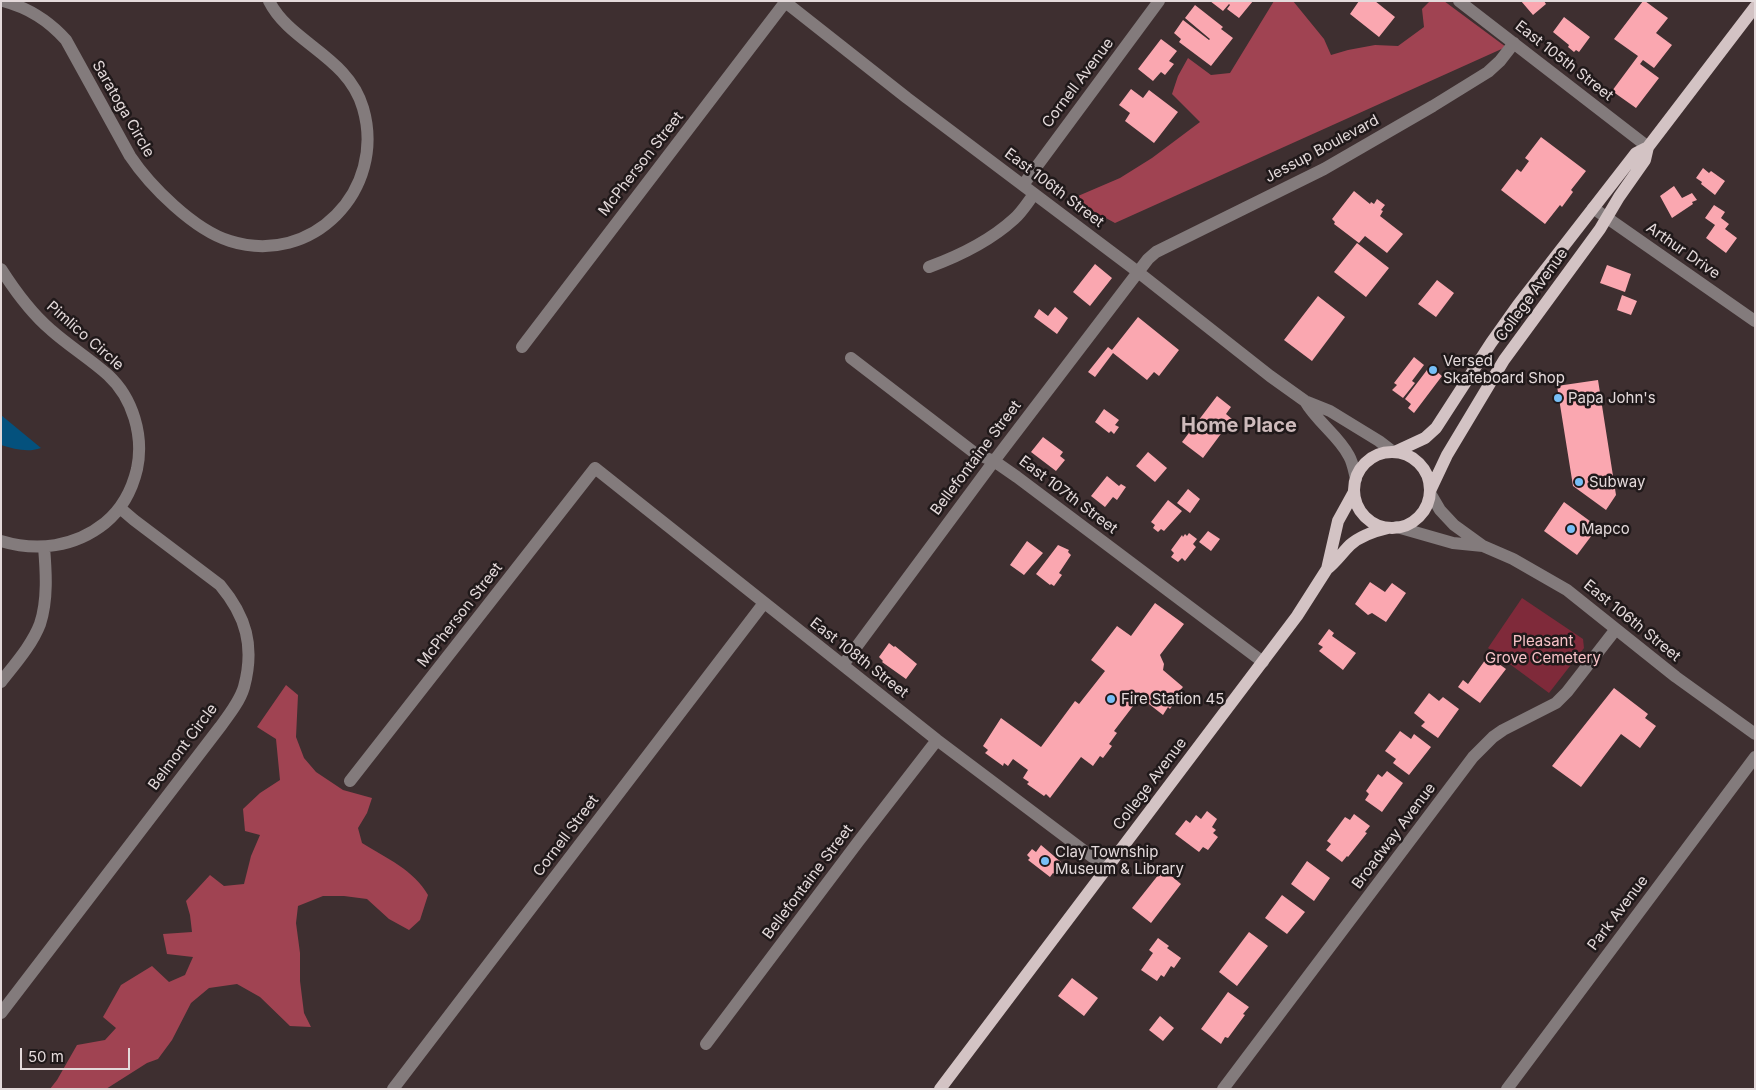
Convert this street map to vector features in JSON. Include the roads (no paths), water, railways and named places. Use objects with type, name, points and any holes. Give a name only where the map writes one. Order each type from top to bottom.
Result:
[{"type":"main road","name":"College Avenue","points":[[1430,492],[1447,455],[1504,360],[1594,238],[1619,197],[1645,160],[1648,147],[1755,7]]},
{"type":"main road","name":"College Avenue","points":[[1395,451],[1425,438],[1436,428],[1491,343],[1636,153],[1648,147]]},
{"type":"main road","points":[[1395,451],[1408,455],[1421,465],[1428,478],[1430,492],[1426,506],[1419,516],[1408,524],[1394,527],[1379,526],[1365,516],[1359,508],[1355,485],[1362,466],[1367,461],[1379,454],[1395,451]]},
{"type":"main road","name":"College Avenue","points":[[1327,569],[1338,522],[1355,485]]},
{"type":"main road","name":"College Avenue","points":[[940,1089],[1263,662],[1297,616],[1327,569],[1352,544],[1375,531],[1394,527]]},
{"type":"street","name":"Saratoga Circle","points":[[3,1],[32,11],[55,27],[66,40],[130,156],[140,172],[163,197],[213,234],[228,241],[259,246],[287,244],[315,233],[326,224],[342,209],[352,196],[363,172],[367,152],[368,126],[363,106],[352,84],[335,64],[284,22],[269,1]]},
{"type":"street","name":"Cornell Avenue","points":[[1023,185],[1159,1]]},
{"type":"street","name":"East 106th Street","points":[[785,2],[907,98],[1138,272],[1263,371],[1305,401],[1330,411],[1395,451]]},
{"type":"street","name":"McPherson Street","points":[[522,347],[785,2]]},
{"type":"street","name":"East 105th Street","points":[[1466,3],[1514,43],[1648,147]]},
{"type":"street","name":"Jessup Boulevard","points":[[1138,272],[1156,252],[1324,169],[1433,106],[1488,72],[1500,61],[1514,43]]},
{"type":"street","points":[[929,267],[966,251],[1000,230],[1016,217],[1034,194]]},
{"type":"street","name":"Arthur Drive","points":[[1593,208],[1755,321]]},
{"type":"street","name":"Pimlico Circle","points":[[1,269],[30,310],[50,330],[108,376],[129,405],[136,422],[139,452],[135,478],[128,495],[120,508],[107,522],[67,543],[36,547],[1,541]]},
{"type":"street","name":"Bellefontaine Street","points":[[843,665],[994,461],[1138,272]]},
{"type":"street","name":"East 107th Street","points":[[851,358],[976,454],[994,461],[1263,662]]},
{"type":"street","name":"East 106th Street","points":[[1305,401],[1311,411],[1343,446],[1350,457],[1355,485]]},
{"type":"street","name":"McPherson Street","points":[[350,781],[595,468]]},
{"type":"street","name":"East 108th Street","points":[[595,468],[937,740],[1107,868]]},
{"type":"street","name":"East 106th Street","points":[[1430,492],[1448,520],[1483,546],[1513,559],[1567,590],[1676,677],[1755,734]]},
{"type":"street","name":"Belmont Circle","points":[[1,1013],[232,711],[244,688],[248,663],[247,631],[230,596],[220,585],[120,508]]},
{"type":"street","name":"East 106th Street","points":[[1394,527],[1453,543],[1483,546]]},
{"type":"street","points":[[1,682],[29,645],[40,624],[46,568],[44,547]]},
{"type":"street","name":"Cornell Street","points":[[394,1089],[764,603]]},
{"type":"street","name":"Broadway Avenue","points":[[1223,1089],[1474,757],[1493,737],[1503,730],[1556,703],[1567,692],[1616,629]]},
{"type":"street","name":"Bellefontaine Street","points":[[706,1044],[937,740]]},
{"type":"street","name":"Park Avenue","points":[[1507,1089],[1755,757]]},
{"type":"water","points":[[1,415],[41,448],[26,450],[1,445]]},
{"type":"place","name":"Versed Skateboard Shop","points":[[1433,370]]},
{"type":"place","name":"Papa John's","points":[[1558,398]]},
{"type":"place","name":"Subway","points":[[1579,482]]},
{"type":"place","name":"Mapco","points":[[1571,529]]},
{"type":"place","name":"Fire Station 45","points":[[1111,699]]},
{"type":"place","name":"Clay Township Museum & Library","points":[[1045,861]]},
{"type":"district","name":"Home Place","points":[[1239,426]]},
{"type":"park label","name":"Pleasant Grove Cemetery","points":[[1543,650]]}]
